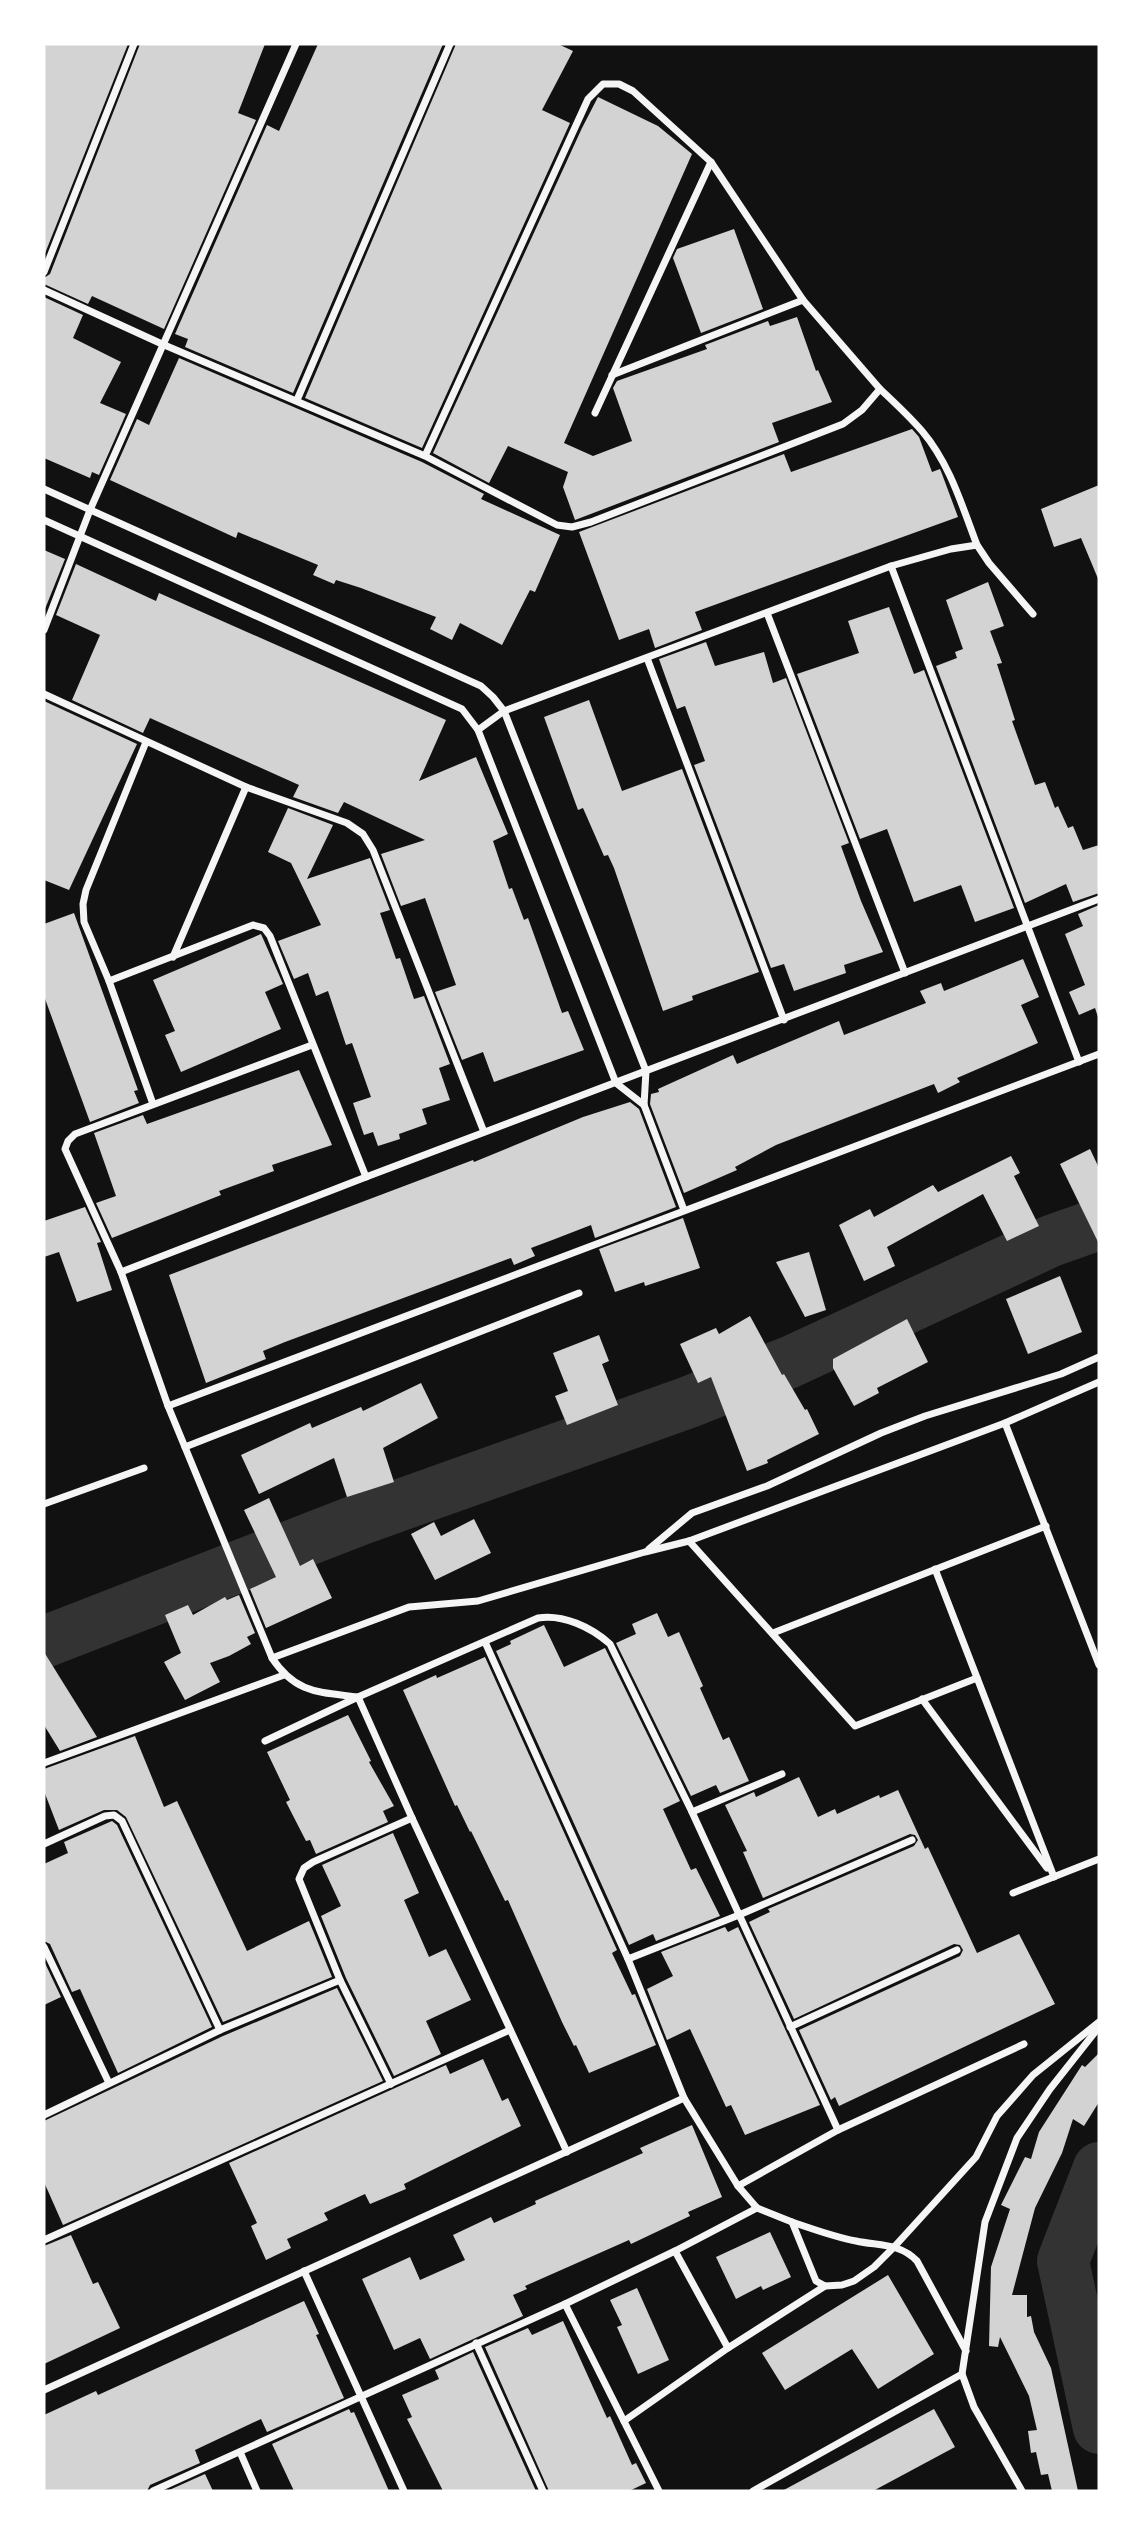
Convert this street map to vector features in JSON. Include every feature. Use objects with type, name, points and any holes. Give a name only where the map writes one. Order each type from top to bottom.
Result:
[{"type":"street","points":[[44,272],[135,44]]},
{"type":"street","points":[[44,630],[90,510],[296,44]]},
{"type":"street","points":[[297,400],[450,44]]},
{"type":"street","points":[[425,457],[588,99],[603,84],[619,84],[632,91],[711,162],[803,300],[880,388],[923,432],[953,482],[977,545],[1033,614]]},
{"type":"street","points":[[596,413],[711,162]]},
{"type":"street","points":[[44,290],[425,457],[557,525],[572,527],[843,424],[862,410],[880,388]]},
{"type":"street","points":[[612,375],[803,300]]},
{"type":"street","points":[[44,489],[481,686],[493,697],[504,711],[646,1071],[645,1105],[684,1210]]},
{"type":"street","points":[[44,520],[462,709],[478,730],[616,1083],[645,1105]]},
{"type":"street","points":[[478,730],[504,711],[891,566],[951,549],[977,545]]},
{"type":"street","points":[[891,566],[1079,1062]]},
{"type":"street","points":[[767,613],[905,974]]},
{"type":"street","points":[[647,658],[784,1020]]},
{"type":"street","points":[[44,694],[246,787],[347,823],[363,834],[373,850],[484,1132]]},
{"type":"street","points":[[146,742],[86,890],[83,904],[85,922],[153,1104]]},
{"type":"street","points":[[173,957],[246,787]]},
{"type":"street","points":[[121,1272],[1099,899]]},
{"type":"street","points":[[109,981],[253,925],[264,928],[270,936],[366,1177]]},
{"type":"street","points":[[312,1045],[75,1134],[65,1149],[121,1272],[168,1406],[272,1658],[284,1675],[318,1692],[358,1697]]},
{"type":"street","points":[[168,1406],[1099,1054]]},
{"type":"street","points":[[185,1447],[579,1293]]},
{"type":"street","points":[[645,1552],[692,1513],[767,1486],[881,1433],[925,1416],[1061,1374],[1099,1357]]},
{"type":"street","points":[[272,1658],[409,1607],[478,1601],[689,1541],[1005,1423],[1099,1382]]},
{"type":"street","points":[[1005,1423],[1099,1665]]},
{"type":"street","points":[[44,1504],[144,1468]]},
{"type":"street","points":[[773,1633],[1046,1527]]},
{"type":"street","points":[[689,1541],[855,1726],[977,1678]]},
{"type":"street","points":[[935,1569],[1054,1877]]},
{"type":"street","points":[[265,1741],[538,1618],[552,1616],[597,1633],[610,1644],[692,1812],[838,2130]]},
{"type":"street","points":[[485,1642],[628,1959],[684,2098],[738,2186],[757,2208],[792,2222],[855,2241],[895,2246],[910,2253],[967,2351]]},
{"type":"street","points":[[44,1763],[284,1675]]},
{"type":"street","points":[[358,1697],[567,2151]]},
{"type":"street","points":[[922,1699],[1054,1877]]},
{"type":"street","points":[[692,1812],[782,1774]]},
{"type":"street","points":[[44,1844],[105,1816],[114,1815],[122,1821],[220,2030]]},
{"type":"street","points":[[391,2084],[340,1980],[299,1879],[304,1868],[313,1862],[412,1818]]},
{"type":"street","points":[[628,1959],[739,1915],[912,1840]]},
{"type":"street","points":[[1013,1893],[1099,1859]]},
{"type":"street","points":[[44,1948],[109,2084]]},
{"type":"street","points":[[790,2027],[957,1950]]},
{"type":"street","points":[[44,2115],[220,2030],[340,1980]]},
{"type":"street","points":[[792,2222],[816,2281],[825,2286],[842,2286],[854,2281],[874,2267],[895,2246],[976,2157],[997,2116],[1033,2075],[1099,2025]]},
{"type":"street","points":[[1022,2491],[974,2407],[962,2374],[985,2222],[1017,2138],[1099,2025]]},
{"type":"street","points":[[44,2240],[510,2030]]},
{"type":"street","points":[[738,2186],[838,2130],[1024,2044]]},
{"type":"street","points":[[44,2390],[684,2098]]},
{"type":"street","points":[[153,2491],[565,2304],[676,2251],[757,2208]]},
{"type":"street","points":[[676,2251],[727,2348]]},
{"type":"street","points":[[304,2271],[404,2491]]},
{"type":"street","points":[[624,2421],[727,2348],[825,2286]]},
{"type":"street","points":[[565,2304],[659,2491]]},
{"type":"street","points":[[476,2343],[543,2491]]},
{"type":"street","points":[[753,2491],[962,2374]]},
{"type":"street","points":[[240,2452],[257,2491]]},
{"type":"building","points":[[44,44],[128,44],[44,256]]},
{"type":"building","points":[[140,44],[265,44],[238,113],[256,120],[164,329],[92,296],[88,304],[44,284],[44,278],[50,274]]},
{"type":"building","points":[[318,44],[443,44],[293,393],[185,347],[188,339],[175,334],[267,125],[279,131]]},
{"type":"building","points":[[456,44],[558,44],[573,51],[542,110],[570,123],[422,448],[305,398]]},
{"type":"building","points":[[598,97],[658,126],[692,154],[564,443],[593,456],[632,441],[613,388],[617,381],[707,349],[705,345],[768,321],[770,326],[797,317],[816,371],[818,370],[832,402],[772,423],[779,442],[575,520],[563,487],[568,472],[508,446],[489,483],[433,453]]},
{"type":"building","points":[[734,229],[763,309],[701,333],[673,258],[677,249]]},
{"type":"building","points":[[44,297],[83,315],[73,338],[121,362],[100,403],[126,414],[99,475],[92,472],[90,478],[44,458]]},
{"type":"building","points":[[179,358],[422,462],[484,494],[481,499],[560,535],[535,592],[530,590],[502,645],[460,623],[452,640],[430,629],[436,617],[361,588],[336,580],[334,584],[313,575],[318,565],[238,532],[236,538],[110,480],[137,419],[149,425]]},
{"type":"building","points":[[912,429],[919,437],[932,472],[940,469],[958,517],[695,612],[702,630],[655,648],[649,629],[619,640],[579,532],[784,454],[791,472]]},
{"type":"building","points":[[1099,485],[1099,581],[1081,538],[1054,547],[1041,509]]},
{"type":"building","points":[[44,550],[65,559],[45,609],[44,609]]},
{"type":"building","points":[[76,564],[156,601],[159,593],[446,720],[419,781],[476,757],[508,834],[493,841],[509,889],[512,888],[524,920],[528,918],[562,1013],[568,1011],[584,1050],[494,1082],[483,1052],[462,1060],[435,992],[456,985],[425,898],[401,906],[381,854],[425,840],[344,802],[338,813],[293,797],[299,785],[150,718],[143,733],[72,700],[100,635],[56,615]]},
{"type":"building","points":[[988,582],[1004,626],[990,631],[1002,663],[997,664],[1015,720],[1012,721],[1035,785],[1045,782],[1055,808],[1058,806],[1068,828],[1073,826],[1083,850],[1099,845],[1099,893],[1073,902],[1066,884],[1025,903],[936,666],[957,658],[955,652],[963,649],[946,600]]},
{"type":"building","points":[[889,607],[914,674],[924,670],[1014,908],[975,922],[961,885],[914,902],[887,829],[860,839],[797,674],[859,653],[848,621]]},
{"type":"building","points":[[706,642],[715,666],[764,652],[773,683],[786,678],[849,843],[841,846],[883,952],[844,965],[846,973],[794,991],[784,964],[771,968],[694,765],[705,761],[685,706],[677,709],[659,659]]},
{"type":"building","points":[[589,700],[622,791],[682,769],[759,972],[692,996],[693,1000],[663,1011],[614,868],[608,855],[604,856],[583,808],[578,810],[544,717]]},
{"type":"building","points":[[44,701],[137,744],[69,890],[44,880]]},
{"type":"building","points":[[288,808],[333,825],[307,879],[370,858],[390,910],[380,913],[396,959],[400,958],[414,999],[424,996],[450,1064],[439,1068],[450,1100],[422,1109],[427,1124],[399,1134],[400,1139],[378,1146],[373,1132],[364,1135],[353,1103],[371,1097],[352,1043],[346,1045],[328,991],[316,996],[308,973],[294,979],[278,941],[321,925],[291,863],[268,852]]},
{"type":"building","points":[[1099,905],[1098,1017],[1095,1008],[1079,1015],[1069,992],[1085,985],[1065,934],[1083,926],[1078,914]]},
{"type":"building","points":[[74,913],[138,1090],[134,1091],[139,1103],[90,1122],[44,996],[44,924]]},
{"type":"building","points":[[261,934],[283,984],[265,992],[281,1029],[181,1072],[165,1035],[175,1031],[153,980]]},
{"type":"building","points":[[1023,959],[1039,997],[1021,1005],[1038,1043],[957,1078],[960,1082],[938,1093],[934,1084],[776,1145],[735,1167],[737,1170],[684,1193],[650,1104],[651,1094],[659,1092],[658,1089],[733,1055],[737,1064],[839,1021],[844,1035],[926,1003],[920,991],[941,983],[944,991]]},
{"type":"building","points":[[299,1070],[332,1145],[272,1165],[274,1171],[219,1191],[221,1195],[112,1238],[96,1203],[116,1196],[94,1133],[143,1115],[147,1124]]},
{"type":"building","points":[[630,1102],[639,1109],[676,1207],[595,1238],[591,1225],[531,1248],[535,1256],[514,1265],[511,1258],[263,1351],[266,1359],[206,1383],[169,1275],[473,1160],[474,1162],[583,1117]]},
{"type":"building","points":[[1090,1149],[1099,1168],[1099,1244],[1060,1164]]},
{"type":"building","points":[[1011,1156],[1020,1173],[1014,1176],[1039,1226],[1007,1241],[983,1194],[887,1247],[895,1266],[864,1281],[839,1225],[870,1209],[874,1217],[933,1185],[938,1192]]},
{"type":"building","points":[[85,1207],[101,1242],[97,1243],[112,1290],[77,1302],[59,1252],[44,1257],[44,1221]]},
{"type":"building","points":[[683,1218],[700,1268],[645,1286],[644,1282],[615,1292],[599,1249]]},
{"type":"building","points":[[809,1252],[826,1310],[805,1317],[776,1262]]},
{"type":"building","points":[[1060,1276],[1082,1332],[1028,1354],[1006,1299]]},
{"type":"building","points":[[750,1316],[782,1375],[784,1374],[805,1410],[807,1409],[819,1434],[767,1460],[768,1463],[747,1471],[711,1377],[698,1383],[680,1344],[716,1328],[719,1334]]},
{"type":"building","points":[[907,1319],[928,1362],[877,1388],[879,1393],[854,1406],[833,1368],[833,1359]]},
{"type":"building","points":[[599,1335],[609,1361],[602,1364],[618,1405],[567,1425],[555,1396],[568,1391],[553,1353]]},
{"type":"building","points":[[421,1383],[438,1418],[383,1448],[394,1482],[347,1497],[334,1458],[259,1494],[241,1455],[310,1423],[312,1428],[361,1407],[363,1411]]},
{"type":"building","points":[[269,1498],[300,1566],[313,1559],[332,1598],[266,1628],[250,1589],[276,1577],[244,1510]]},
{"type":"building","points":[[474,1519],[491,1553],[435,1580],[411,1534],[434,1522],[441,1536]]},
{"type":"building","points":[[239,1595],[255,1633],[247,1637],[251,1644],[210,1663],[220,1682],[185,1700],[164,1662],[181,1653],[165,1615],[188,1605],[193,1615],[225,1597],[227,1600]]},
{"type":"building","points":[[657,1613],[668,1637],[679,1632],[723,1740],[729,1737],[749,1781],[720,1793],[716,1785],[691,1796],[616,1643],[636,1634],[632,1624]]},
{"type":"building","points":[[544,1625],[564,1667],[605,1648],[680,1801],[663,1809],[691,1870],[696,1868],[720,1916],[656,1941],[653,1934],[629,1945],[496,1651],[511,1644],[510,1641]]},
{"type":"building","points":[[44,1652],[97,1737],[60,1751],[44,1725]]},
{"type":"building","points":[[485,1657],[617,1950],[612,1953],[632,1995],[635,1994],[656,2045],[589,2073],[562,2022],[508,1900],[505,1901],[471,1831],[457,1805],[455,1806],[403,1690]]},
{"type":"building","points":[[348,1715],[371,1761],[369,1762],[394,1806],[383,1811],[388,1822],[316,1854],[310,1840],[306,1841],[286,1802],[290,1800],[267,1752]]},
{"type":"building","points":[[135,1736],[164,1807],[177,1801],[247,1951],[309,1921],[332,1977],[223,2022],[126,1817],[117,1810],[104,1810],[59,1830],[44,1791],[44,1769]]},
{"type":"building","points":[[799,1777],[818,1817],[835,1809],[837,1814],[879,1795],[880,1798],[898,1790],[925,1849],[928,1847],[977,1953],[1019,1934],[1055,2004],[839,2106],[835,2097],[831,2100],[799,2030],[960,1956],[963,1950],[960,1945],[954,1944],[794,2019],[749,1922],[770,1912],[768,1909],[914,1846],[918,1840],[915,1835],[910,1834],[763,1898],[743,1852],[747,1851],[725,1805],[754,1792],[756,1797]]},
{"type":"building","points":[[112,1821],[117,1825],[212,2027],[118,2073],[80,1989],[72,1992],[50,1944],[44,1941],[44,1864],[68,1853],[64,1842]]},
{"type":"building","points":[[393,1833],[419,1893],[404,1900],[429,1957],[446,1949],[471,2000],[426,2021],[441,2054],[394,2076],[346,1978],[321,1916],[341,1906],[322,1865]]},
{"type":"building","points":[[725,1927],[728,1932],[738,1927],[820,2105],[745,2135],[731,2105],[726,2107],[690,2029],[667,2040],[647,1989],[673,1976],[661,1952]]},
{"type":"building","points":[[44,1961],[61,1997],[44,2005]]},
{"type":"building","points":[[337,1988],[383,2081],[63,2225],[44,2182],[44,2121],[223,2036]]},
{"type":"building","points":[[1099,2053],[1099,2102],[1084,2126],[1073,2119],[1062,2153],[1035,2208],[1012,2295],[1027,2295],[1027,2317],[1031,2316],[1034,2332],[1051,2368],[1078,2491],[1052,2491],[1048,2474],[1041,2475],[1036,2452],[1031,2453],[1028,2431],[1037,2430],[1029,2396],[1000,2337],[998,2347],[989,2346],[991,2267],[1010,2209],[1001,2205],[1025,2157],[1031,2159],[1039,2132],[1082,2065],[1085,2067]]},
{"type":"building","points":[[483,2059],[502,2101],[508,2098],[521,2126],[404,2184],[406,2189],[370,2204],[365,2194],[324,2213],[328,2220],[287,2239],[291,2248],[266,2260],[251,2226],[257,2223],[229,2163],[446,2065],[450,2074]]},
{"type":"building","points":[[692,2125],[722,2197],[688,2212],[690,2216],[631,2244],[629,2240],[525,2286],[527,2289],[513,2295],[523,2316],[430,2359],[420,2338],[394,2350],[362,2279],[410,2257],[420,2280],[465,2260],[453,2235],[491,2217],[494,2223],[536,2204],[535,2201],[643,2153],[640,2148]]},
{"type":"building","points":[[770,2232],[791,2277],[763,2290],[761,2286],[736,2299],[716,2257]]},
{"type":"building","points":[[71,2235],[93,2284],[98,2282],[120,2328],[44,2364],[44,2246]]},
{"type":"building","points":[[888,2275],[934,2354],[878,2389],[852,2349],[785,2390],[762,2353]]},
{"type":"building","points":[[637,2288],[669,2360],[638,2374],[617,2327],[622,2325],[610,2300]]},
{"type":"building","points":[[304,2301],[344,2398],[267,2432],[261,2419],[195,2450],[200,2463],[150,2485],[147,2491],[44,2491],[44,2415],[96,2391],[98,2395]]},
{"type":"building","points":[[563,2321],[607,2418],[610,2416],[632,2465],[636,2463],[646,2483],[629,2491],[549,2491],[485,2347],[528,2328],[532,2335]]},
{"type":"building","points":[[473,2352],[536,2491],[443,2491],[407,2419],[412,2417],[402,2395],[439,2379],[435,2370]]},
{"type":"building","points":[[349,2409],[351,2413],[354,2412],[389,2491],[294,2491],[272,2444]]},
{"type":"building","points":[[934,2409],[955,2447],[873,2491],[782,2491]]},
{"type":"building","points":[[205,2474],[213,2491],[167,2491]]},
{"type":"waterway","points":[[44,1642],[361,1519],[689,1402],[790,1362],[1051,1241],[1099,1224]]},
{"type":"waterway","points":[[1099,2168],[1063,2261],[1099,2428]]}]
